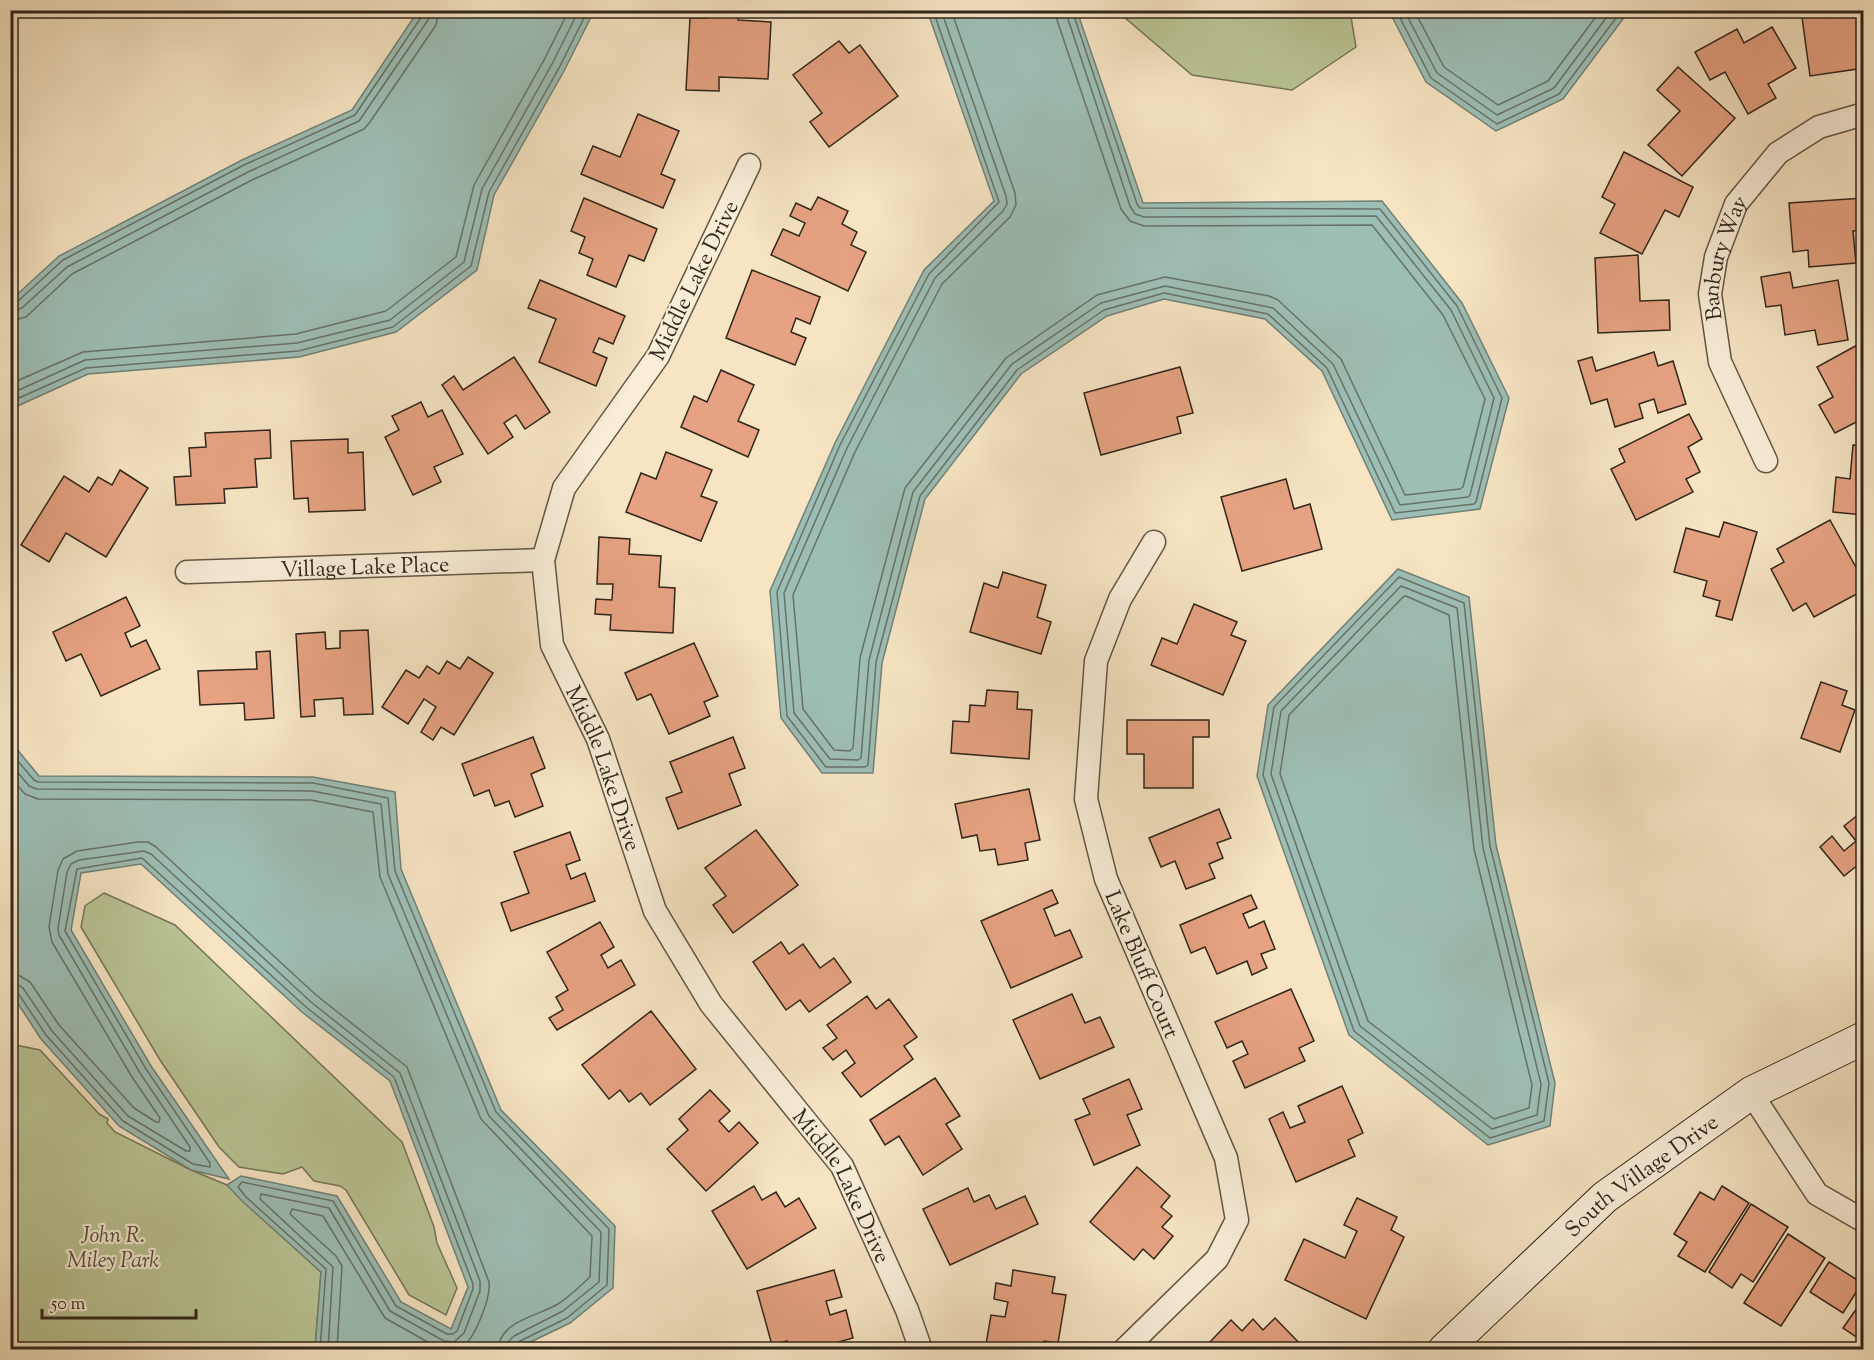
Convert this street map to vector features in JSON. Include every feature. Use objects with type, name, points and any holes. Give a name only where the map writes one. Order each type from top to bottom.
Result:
[{"type":"street","name":"Banbury Way","points":[[1766,461],[1720,362],[1710,294],[1716,257],[1736,204],[1778,153],[1819,127],[1863,114]]},
{"type":"street","name":"Middle Lake Drive","points":[[749,165],[658,356],[564,488],[543,560],[552,645],[598,739],[655,911],[711,1004],[842,1166],[907,1310],[921,1350]]},
{"type":"street","name":"Lake Bluff Court","points":[[1124,1350],[1216,1259],[1237,1220],[1226,1158],[1106,879],[1086,799],[1096,661],[1120,599],[1154,542]]},
{"type":"street","name":"Village Lake Place","points":[[187,572],[543,560]]},
{"type":"street","name":"South Village Drive","points":[[1444,1350],[1605,1197],[1751,1093],[1863,1038]]},
{"type":"street","points":[[1751,1093],[1817,1194],[1863,1221]]},
{"type":"green space","points":[[1117,11],[1350,11],[1356,47],[1292,90],[1192,75]]},
{"type":"green space","points":[[104,893],[175,925],[402,1142],[434,1227],[437,1243],[457,1288],[446,1315],[409,1295],[346,1190],[340,1186],[314,1181],[302,1167],[283,1174],[239,1167],[219,1147],[160,1060],[81,927],[85,906]]},
{"type":"green space","name":"John R. Miley Park","points":[[11,1044],[40,1050],[99,1114],[108,1119],[107,1123],[115,1132],[191,1170],[227,1185],[321,1272],[315,1349],[11,1350]]},
{"type":"water","points":[[418,11],[594,11],[564,71],[494,195],[477,270],[396,332],[299,357],[88,374],[11,409],[11,300],[59,256],[242,160],[352,110]]},
{"type":"water","points":[[924,11],[1077,11],[1143,203],[1382,201],[1462,303],[1509,398],[1480,509],[1392,520],[1322,371],[1265,319],[1164,299],[1107,316],[1021,374],[925,499],[882,663],[873,773],[822,773],[781,718],[770,591],[835,443],[924,270],[994,201],[928,13]]},
{"type":"water","points":[[1389,11],[1629,11],[1563,99],[1496,131],[1426,82]]},
{"type":"water","points":[[1398,569],[1469,597],[1496,845],[1555,1083],[1550,1126],[1488,1145],[1349,1035],[1257,776],[1268,705]]},
{"type":"water","points":[[11,742],[39,776],[313,777],[395,792],[401,869],[501,1110],[615,1226],[613,1288],[570,1323],[516,1349],[315,1349],[321,1272],[227,1185],[241,1176],[337,1196],[401,1302],[451,1329],[468,1287],[390,1081],[302,1012],[141,864],[81,873],[71,930],[151,1066],[229,1179],[191,1170],[119,1126],[41,1039],[11,993]]},
{"type":"building","points":[[706,10],[739,10],[738,20],[771,22],[768,79],[719,77],[719,91],[686,90],[690,18],[706,18]]},
{"type":"building","points":[[1801,10],[1864,10],[1864,68],[1810,76]]},
{"type":"building","points":[[1772,27],[1796,68],[1768,84],[1776,98],[1748,114],[1725,72],[1710,80],[1695,52],[1737,29],[1744,43]]},
{"type":"building","points":[[839,41],[849,53],[860,45],[898,96],[829,147],[810,122],[822,113],[793,75]]},
{"type":"building","points":[[1678,67],[1735,118],[1682,176],[1648,145],[1680,111],[1657,90]]},
{"type":"building","points":[[638,114],[679,131],[661,174],[675,180],[663,208],[581,174],[593,146],[620,157]]},
{"type":"building","points":[[1624,152],[1693,187],[1679,217],[1665,210],[1642,254],[1600,233],[1615,204],[1602,197]]},
{"type":"building","points":[[818,197],[848,211],[842,224],[857,232],[851,245],[866,252],[848,291],[771,255],[783,229],[799,236],[805,223],[790,216],[796,203],[811,210]]},
{"type":"building","points":[[584,198],[657,229],[644,261],[629,255],[616,287],[587,275],[593,259],[579,253],[585,237],[571,231]]},
{"type":"building","points":[[1864,198],[1864,230],[1853,231],[1856,263],[1809,267],[1808,250],[1793,252],[1789,203]]},
{"type":"building","points":[[1638,255],[1640,301],[1669,300],[1670,330],[1598,333],[1595,258]]},
{"type":"building","points":[[752,270],[820,297],[810,324],[796,318],[791,332],[806,338],[795,365],[726,338]]},
{"type":"building","points":[[1790,272],[1793,288],[1838,280],[1848,340],[1818,345],[1815,330],[1785,335],[1781,305],[1766,307],[1761,277]]},
{"type":"building","points":[[540,280],[625,316],[613,344],[599,338],[593,352],[607,358],[596,386],[539,362],[556,319],[528,308]]},
{"type":"building","points":[[1859,344],[1864,351],[1864,418],[1835,433],[1819,405],[1833,397],[1817,367]]},
{"type":"building","points":[[1654,352],[1658,366],[1673,361],[1686,404],[1658,413],[1654,399],[1639,404],[1643,418],[1615,427],[1607,399],[1591,404],[1578,361],[1592,357],[1596,371]]},
{"type":"building","points":[[514,357],[550,412],[525,429],[516,415],[504,423],[513,437],[488,454],[442,385],[454,376],[463,390]]},
{"type":"building","points":[[1180,367],[1193,413],[1177,417],[1181,433],[1101,455],[1084,393]]},
{"type":"building","points":[[721,370],[754,385],[738,421],[759,430],[748,457],[681,427],[694,396],[707,402]]},
{"type":"building","points":[[421,402],[428,417],[442,410],[463,454],[434,467],[441,482],[413,495],[385,437],[399,430],[392,416]]},
{"type":"building","points":[[1689,414],[1702,439],[1688,447],[1700,472],[1686,479],[1693,492],[1636,520],[1611,469],[1625,462],[1619,449]]},
{"type":"building","points":[[270,430],[271,458],[255,459],[257,487],[224,489],[225,503],[176,505],[174,477],[191,476],[189,448],[206,447],[205,433]]},
{"type":"building","points":[[348,439],[348,453],[363,452],[365,510],[309,512],[308,498],[294,499],[291,441]]},
{"type":"building","points":[[1853,445],[1864,446],[1864,515],[1833,512],[1836,477],[1850,479]]},
{"type":"building","points":[[666,452],[712,470],[701,496],[717,502],[701,541],[626,512],[641,473],[656,479]]},
{"type":"building","points":[[120,470],[148,488],[106,557],[66,533],[49,562],[21,545],[64,476],[89,492],[98,477],[112,485]]},
{"type":"building","points":[[1286,479],[1294,509],[1310,504],[1322,549],[1242,571],[1221,497]]},
{"type":"building","points":[[1830,520],[1864,582],[1864,590],[1814,617],[1806,603],[1793,611],[1771,569],[1784,562],[1777,549]]},
{"type":"building","points":[[1724,522],[1757,532],[1732,620],[1716,616],[1720,601],[1703,596],[1707,581],[1674,572],[1686,528],[1719,537]]},
{"type":"building","points":[[599,537],[630,539],[629,554],[661,556],[659,587],[675,588],[673,633],[610,630],[611,615],[595,614],[596,599],[612,600],[613,584],[597,584]]},
{"type":"building","points":[[1003,572],[1046,585],[1037,617],[1051,622],[1041,654],[970,632],[984,583],[998,588]]},
{"type":"building","points":[[126,597],[140,626],[125,633],[131,647],[146,640],[160,669],[101,696],[81,654],[66,661],[53,632]]},
{"type":"building","points":[[1194,604],[1237,622],[1231,635],[1246,641],[1223,695],[1151,665],[1162,638],[1177,644]]},
{"type":"building","points":[[368,630],[373,714],[344,715],[343,698],[314,700],[315,716],[301,717],[296,634],[325,632],[326,649],[340,648],[340,631]]},
{"type":"building","points":[[694,643],[718,696],[704,702],[710,716],[669,734],[651,694],[637,700],[625,673]]},
{"type":"building","points":[[270,651],[274,718],[245,720],[244,703],[200,705],[198,671],[257,669],[256,652]]},
{"type":"building","points":[[468,657],[493,673],[454,735],[441,727],[433,740],[421,732],[436,707],[424,699],[408,724],[382,707],[406,670],[419,678],[427,666],[439,674],[447,661],[460,669]]},
{"type":"building","points":[[1821,682],[1847,691],[1842,705],[1855,710],[1840,752],[1801,738]]},
{"type":"building","points":[[987,690],[1018,692],[1017,709],[1032,710],[1029,759],[951,753],[953,721],[969,722],[970,705],[985,706]]},
{"type":"building","points":[[1127,720],[1209,720],[1209,737],[1193,737],[1193,788],[1144,788],[1144,754],[1127,754]]},
{"type":"building","points":[[533,737],[545,768],[531,774],[543,806],[515,817],[509,801],[495,806],[489,790],[474,796],[462,764]]},
{"type":"building","points":[[733,737],[745,768],[729,774],[741,805],[678,829],[666,798],[682,792],[670,762]]},
{"type":"building","points":[[1029,789],[1040,840],[1025,843],[1028,860],[998,865],[995,849],[980,851],[977,835],[962,838],[955,804]]},
{"type":"building","points":[[1219,809],[1231,838],[1217,843],[1223,858],[1209,864],[1215,878],[1186,889],[1175,861],[1161,867],[1149,838]]},
{"type":"building","points":[[1864,810],[1864,860],[1844,876],[1820,847],[1832,836],[1844,851],[1856,841],[1844,826]]},
{"type":"building","points":[[756,830],[798,885],[733,933],[713,905],[726,896],[705,868]]},
{"type":"building","points":[[570,832],[580,860],[566,865],[571,879],[585,873],[595,901],[511,931],[501,903],[529,893],[514,852]]},
{"type":"building","points":[[1052,890],[1058,903],[1044,909],[1055,936],[1070,930],[1082,957],[1011,988],[981,921]]},
{"type":"building","points":[[1251,895],[1257,908],[1243,914],[1249,928],[1264,921],[1275,949],[1261,954],[1267,968],[1252,975],[1247,961],[1217,974],[1205,947],[1191,953],[1180,925]]},
{"type":"building","points":[[600,922],[614,947],[601,955],[608,968],[621,960],[635,985],[557,1030],[549,1018],[563,1010],[556,997],[568,990],[547,952]]},
{"type":"building","points":[[781,942],[789,954],[803,944],[820,968],[834,958],[851,982],[809,1012],[800,1000],[786,1010],[753,962]]},
{"type":"building","points":[[1291,989],[1314,1041],[1299,1048],[1305,1061],[1245,1088],[1233,1061],[1248,1054],[1242,1041],[1227,1048],[1215,1022]]},
{"type":"building","points":[[1072,994],[1085,1023],[1100,1017],[1114,1047],[1040,1079],[1013,1020]]},
{"type":"building","points":[[867,996],[876,1009],[889,999],[917,1037],[904,1046],[913,1059],[861,1097],[842,1073],[855,1063],[846,1050],[833,1060],[823,1048],[837,1038],[827,1025]]},
{"type":"building","points":[[651,1011],[696,1069],[650,1105],[641,1093],[629,1102],[620,1090],[609,1099],[582,1065]]},
{"type":"building","points":[[935,1078],[960,1116],[946,1124],[962,1149],[923,1175],[899,1136],[885,1145],[870,1120]]},
{"type":"building","points":[[1129,1079],[1142,1109],[1127,1115],[1140,1145],[1094,1165],[1075,1120],[1090,1114],[1083,1099]]},
{"type":"building","points":[[1342,1086],[1363,1133],[1348,1140],[1355,1156],[1296,1182],[1269,1119],[1283,1112],[1290,1128],[1305,1122],[1298,1106]]},
{"type":"building","points":[[710,1090],[730,1111],[719,1121],[729,1132],[739,1122],[758,1143],[706,1191],[667,1149],[688,1130],[679,1119]]},
{"type":"building","points":[[1137,1167],[1170,1196],[1161,1207],[1172,1216],[1162,1227],[1173,1236],[1154,1259],[1143,1249],[1134,1260],[1090,1222]]},
{"type":"building","points":[[754,1186],[762,1200],[776,1192],[785,1207],[799,1198],[816,1228],[747,1269],[712,1211]]},
{"type":"building","points":[[1722,1186],[1749,1203],[1705,1272],[1678,1256],[1687,1242],[1674,1234],[1700,1192],[1714,1200]]},
{"type":"building","points":[[968,1188],[974,1202],[989,1195],[996,1209],[1025,1196],[1038,1224],[950,1265],[923,1209]]},
{"type":"building","points":[[1357,1198],[1397,1217],[1391,1230],[1404,1237],[1366,1319],[1285,1280],[1304,1239],[1345,1258],[1357,1231],[1344,1225]]},
{"type":"building","points":[[1751,1204],[1788,1227],[1753,1282],[1741,1274],[1732,1288],[1709,1272]]},
{"type":"building","points":[[1788,1234],[1825,1258],[1781,1326],[1744,1303]]},
{"type":"building","points":[[1829,1262],[1862,1283],[1843,1313],[1810,1292]]},
{"type":"building","points":[[834,1270],[842,1297],[826,1301],[830,1315],[846,1310],[853,1338],[810,1350],[790,1350],[787,1341],[772,1345],[757,1291]]},
{"type":"building","points":[[1013,1270],[1055,1277],[1052,1293],[1066,1295],[1058,1343],[1044,1341],[1043,1350],[985,1350],[991,1315],[1005,1317],[1008,1302],[994,1299],[996,1283],[1011,1286]]},
{"type":"building","points":[[1864,1298],[1864,1342],[1843,1328]]},
{"type":"building","points":[[1275,1318],[1306,1350],[1214,1350],[1208,1344],[1231,1320],[1242,1331],[1253,1319],[1263,1330]]}]
